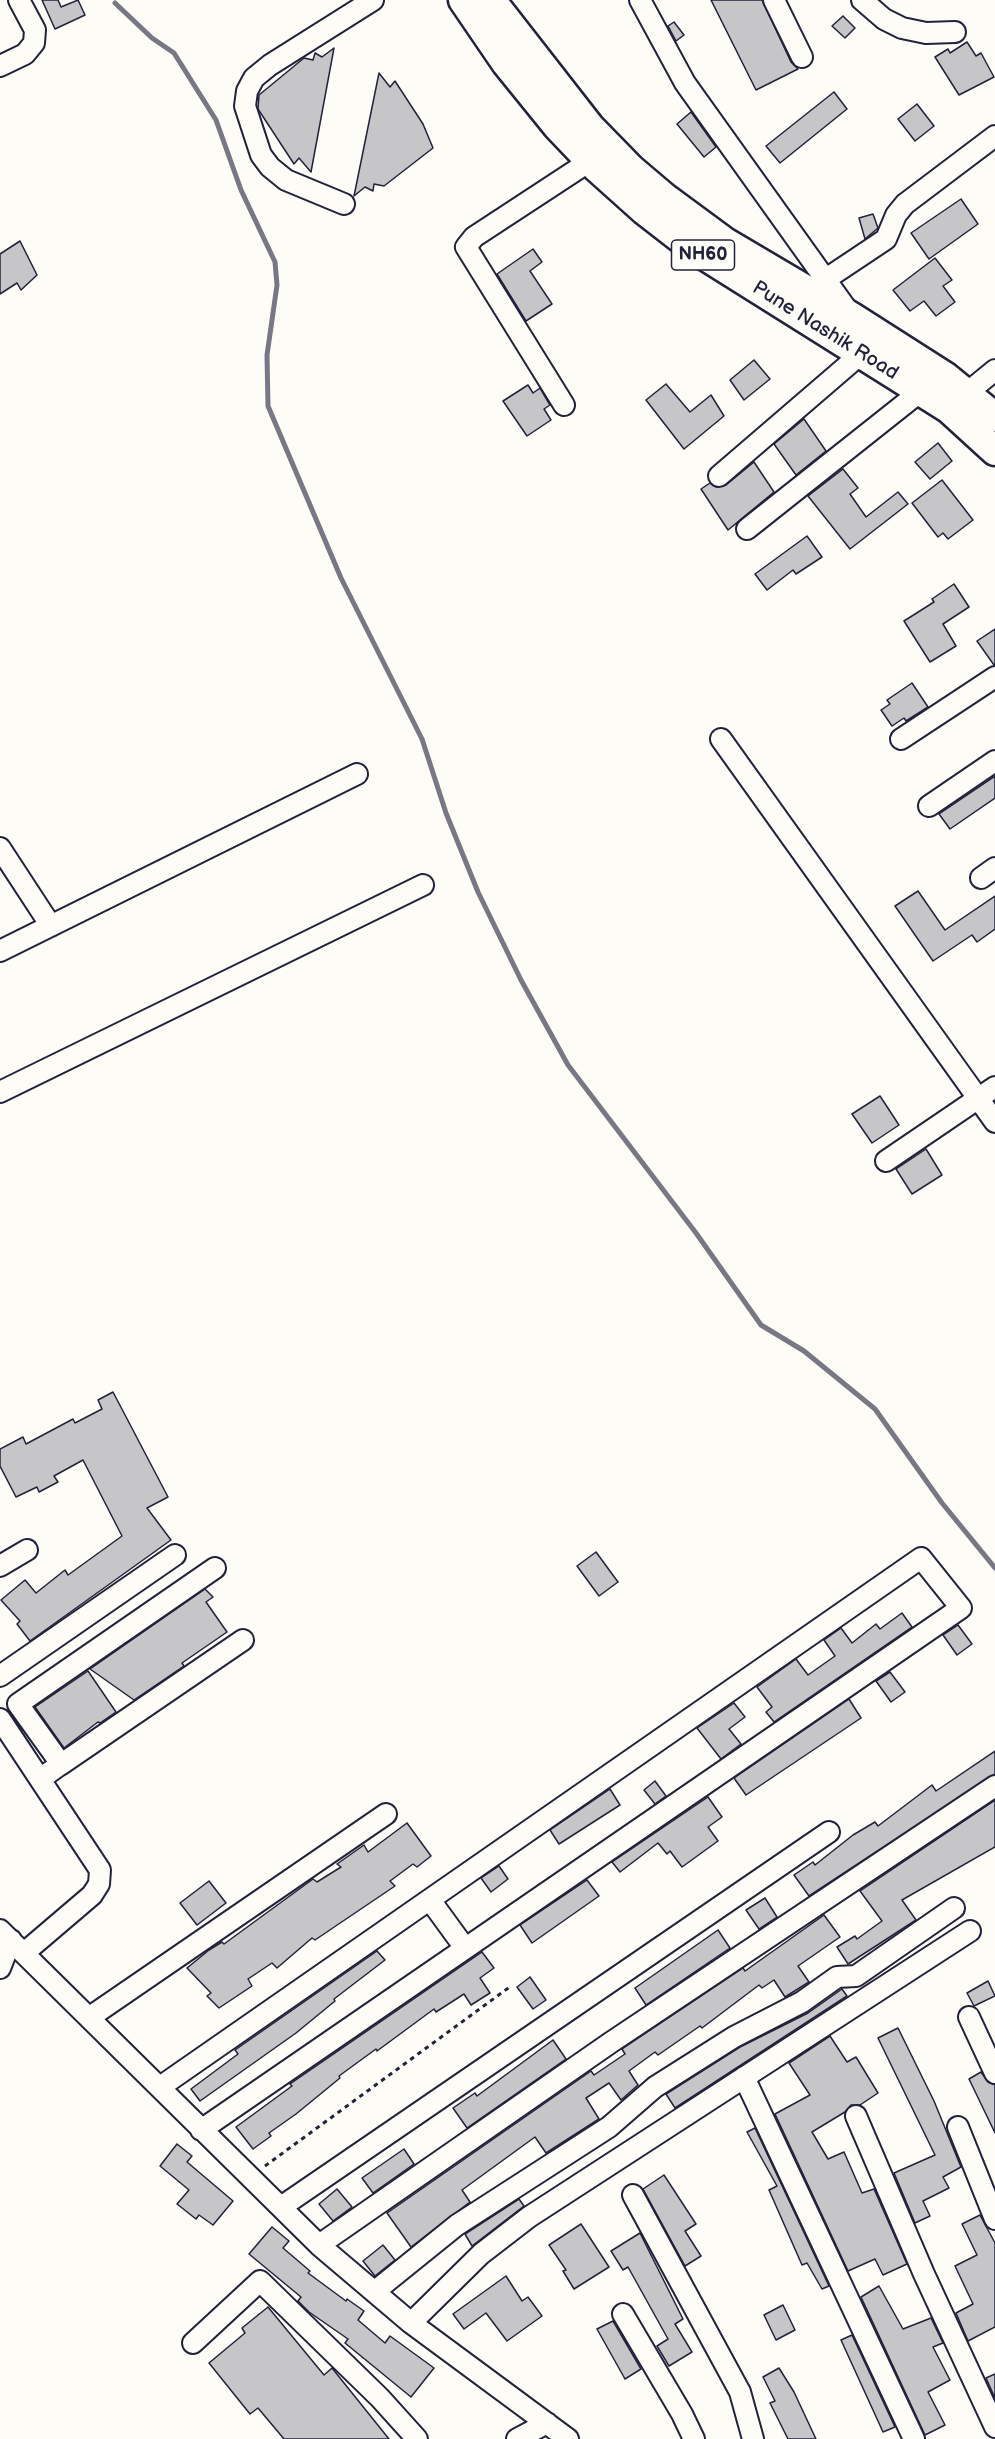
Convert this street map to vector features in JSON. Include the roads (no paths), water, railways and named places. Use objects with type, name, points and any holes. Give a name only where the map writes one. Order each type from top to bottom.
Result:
[{"type":"highway","name":"Pune Nashik Road","points":[[463,0],[506,63],[557,126],[590,161],[645,211],[694,249],[921,391],[958,400],[994,414]]},
{"type":"highway","name":"Pune Nashik Road","points":[[491,0],[555,85],[590,127],[631,169],[725,242],[852,317],[958,400],[995,451]]},
{"type":"street","points":[[0,66],[25,54],[34,43],[35,30],[20,0]]},
{"type":"street","points":[[344,204],[286,180],[270,167],[261,155],[245,106],[247,91],[254,78],[270,65],[372,0]]},
{"type":"street","points":[[640,0],[685,83],[852,317]]},
{"type":"street","points":[[774,0],[802,57]]},
{"type":"street","points":[[862,0],[884,19],[902,28],[926,33],[955,32]]},
{"type":"street","points":[[826,279],[886,239],[896,215],[905,204],[995,136]]},
{"type":"street","points":[[564,405],[466,247],[474,237],[590,161]]},
{"type":"street","points":[[719,477],[862,353]]},
{"type":"street","points":[[958,400],[995,370]]},
{"type":"street","points":[[747,529],[921,391]]},
{"type":"street","points":[[901,739],[995,677]]},
{"type":"street","points":[[721,739],[995,1122]]},
{"type":"street","points":[[929,806],[995,761]]},
{"type":"street","points":[[0,951],[357,774]]},
{"type":"street","points":[[0,848],[51,926]]},
{"type":"street","points":[[0,1092],[423,885]]},
{"type":"street","points":[[886,1161],[995,1087]]},
{"type":"street","points":[[0,1566],[27,1551]]},
{"type":"street","points":[[0,1676],[174,1555]]},
{"type":"street","points":[[160,2087],[921,1557],[961,1608],[201,2130]]},
{"type":"street","points":[[60,1765],[18,1704],[215,1568]]},
{"type":"street","points":[[40,1779],[243,1640]]},
{"type":"street","points":[[0,1719],[100,1870],[99,1884],[92,1895],[12,1941],[0,1968]]},
{"type":"street","points":[[319,2245],[610,2043],[995,1786]]},
{"type":"street","points":[[90,2017],[386,1814]]},
{"type":"street","points":[[281,2207],[830,1832]]},
{"type":"street","points":[[430,1900],[465,1948]]},
{"type":"street","points":[[374,2292],[457,2225],[609,2127],[656,2087],[734,2037],[802,2002],[837,1977],[856,1976],[954,1908]]},
{"type":"street","points":[[411,2324],[481,2254],[529,2217],[970,1931]]},
{"type":"street","points":[[12,1941],[319,2245],[411,2324],[568,2439]]},
{"type":"street","points":[[969,2017],[995,2073]]},
{"type":"street","points":[[744,2077],[914,2439]]},
{"type":"street","points":[[856,2116],[924,2274],[995,2427]]},
{"type":"street","points":[[958,2127],[995,2219]]},
{"type":"street","points":[[633,2195],[740,2392],[753,2439]]},
{"type":"street","points":[[193,2343],[260,2281],[380,2398],[417,2439]]},
{"type":"street","points":[[622,2314],[682,2414],[693,2439]]},
{"type":"street","points":[[517,2439],[547,2423]]},
{"type":"waterway","points":[[115,3],[152,38],[174,53],[216,120],[241,190],[275,262],[277,285],[267,355],[268,406],[341,578],[422,739],[446,813],[478,892],[521,980],[568,1065],[696,1233],[761,1325],[804,1351],[875,1409],[942,1503],[995,1568]]}]
